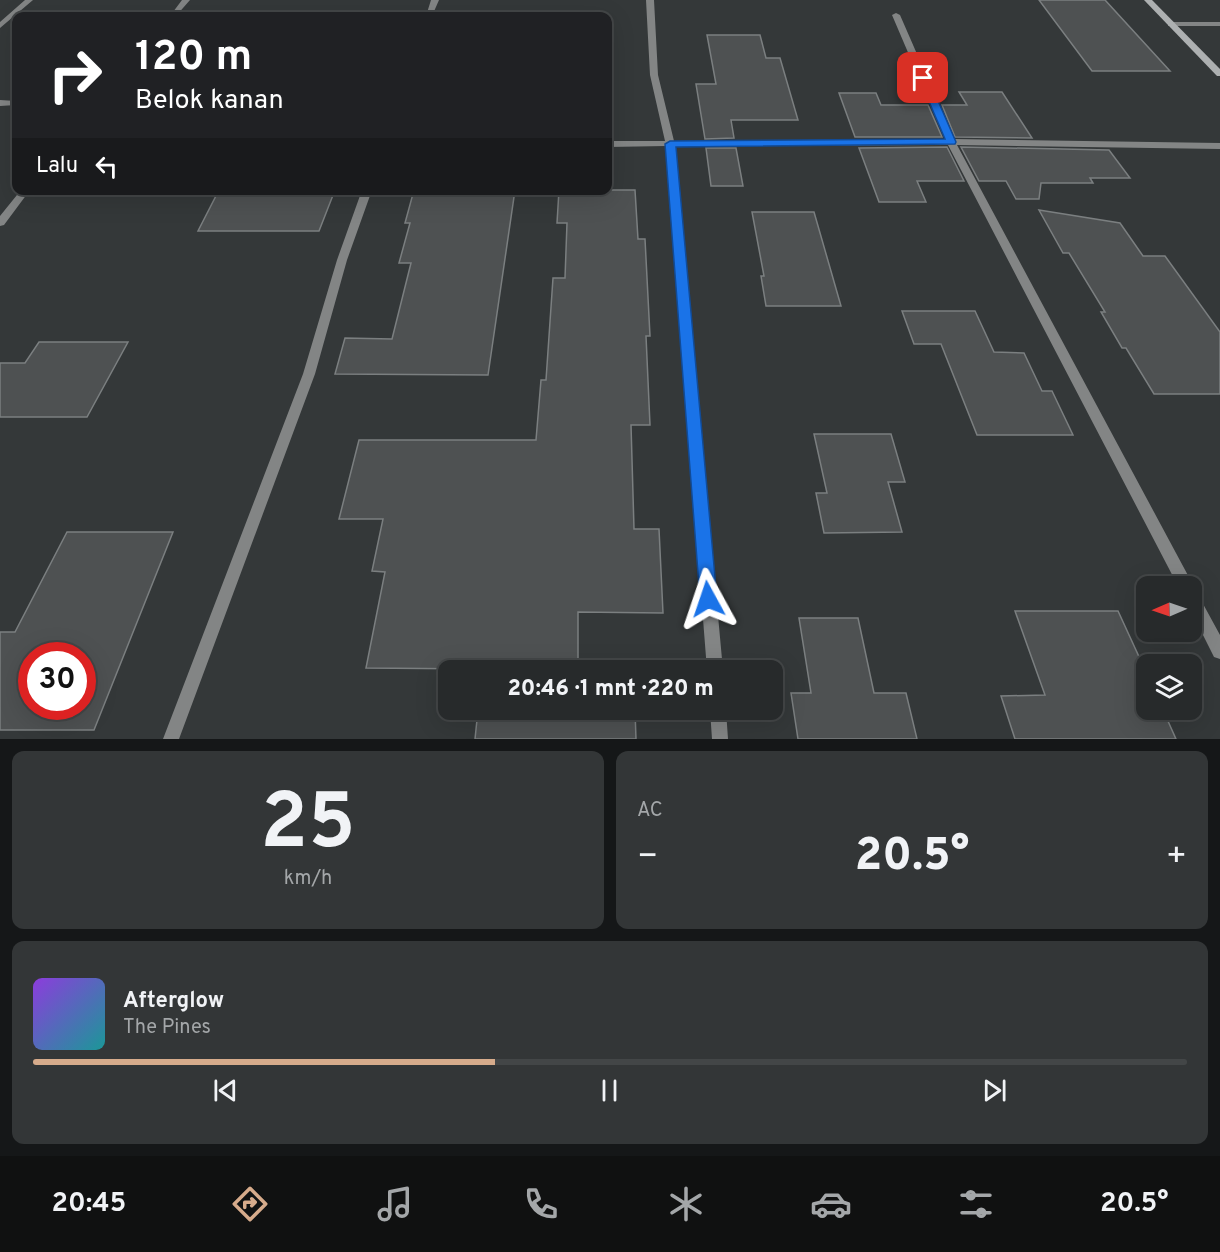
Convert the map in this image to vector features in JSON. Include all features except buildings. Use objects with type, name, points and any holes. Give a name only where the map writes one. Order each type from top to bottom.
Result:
[{"type":"main road","points":[[1148,0],[1220,74]]},
{"type":"street","points":[[16,12],[29,0]]},
{"type":"street","points":[[176,12],[186,0]]},
{"type":"street","points":[[650,0],[654,75],[670,144],[714,660]]},
{"type":"street","points":[[0,26],[12,15]]},
{"type":"street","points":[[896,15],[951,142],[1181,576]]},
{"type":"street","points":[[1171,24],[1220,24]]},
{"type":"street","points":[[612,144],[951,142],[1220,146]]},
{"type":"street","points":[[0,223],[22,195]]},
{"type":"street","points":[[171,739],[309,374],[342,260],[366,195]]},
{"type":"street","points":[[1202,617],[1220,651]]},
{"type":"street","points":[[719,720],[720,739]]},
{"type":"route","points":[[708,599],[670,144],[951,142],[923,78]]}]
